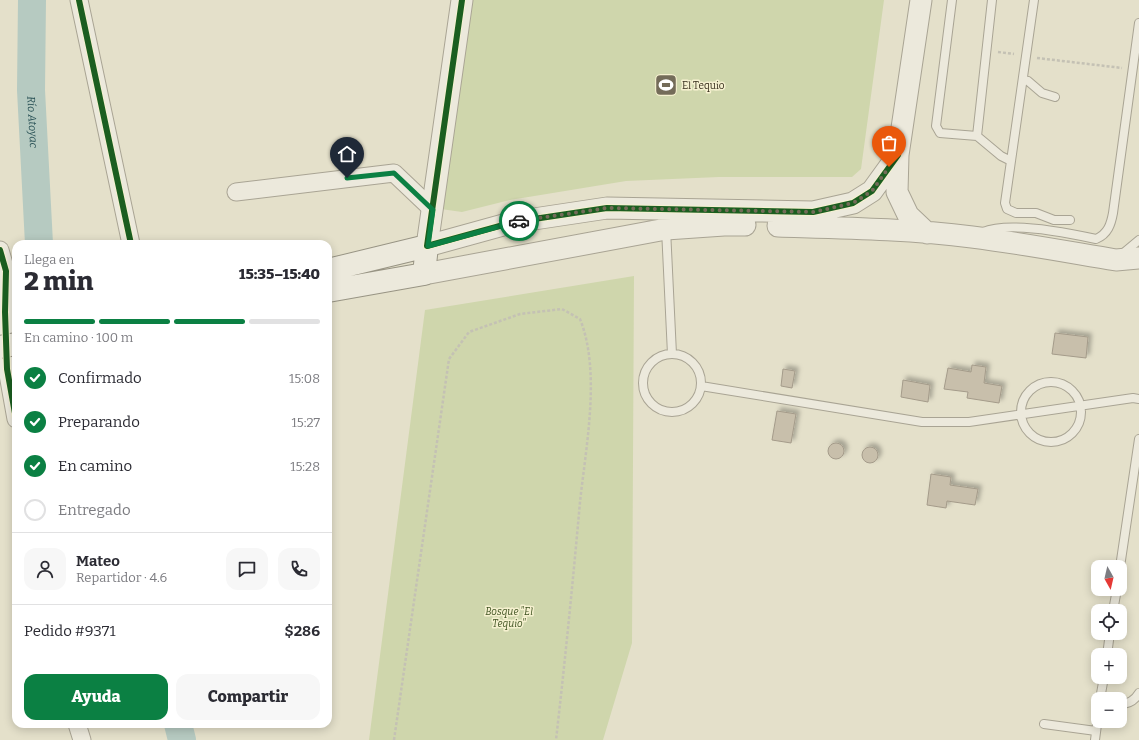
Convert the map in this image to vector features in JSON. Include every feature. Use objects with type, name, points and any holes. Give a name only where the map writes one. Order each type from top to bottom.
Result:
[{"type":"main road","points":[[332,269],[428,246],[424,274],[332,290]]},
{"type":"main road","points":[[0,347],[12,345]]},
{"type":"street","points":[[79,0],[130,240]]},
{"type":"street","points":[[462,0],[428,246],[514,222],[607,208],[814,212],[853,203],[872,191],[898,155]]},
{"type":"street","points":[[921,0],[898,155],[897,192],[908,215],[927,233]]},
{"type":"street","points":[[236,192],[394,173],[433,210]]},
{"type":"street","points":[[424,274],[666,229],[724,225],[856,227],[972,237],[1116,260],[1139,258]]},
{"type":"street","points":[[0,250],[6,271],[2,312],[7,370],[12,397]]},
{"type":"street","points":[[78,728],[82,740]]},
{"type":"lane","points":[[952,0],[936,126],[940,133],[977,136],[1001,156],[1011,160]]},
{"type":"lane","points":[[977,136],[992,0]]},
{"type":"lane","points":[[1034,0],[1005,197],[1007,209],[1016,213],[1036,213],[1054,220],[1070,220]]},
{"type":"lane","points":[[972,237],[999,228],[1036,229],[1096,239],[1106,232],[1111,224],[1113,212],[1139,23]]},
{"type":"lane","points":[[1022,80],[1028,81],[1042,93],[1055,97]]},
{"type":"lane","points":[[666,229],[672,354]]},
{"type":"lane","points":[[1116,260],[1139,240]]},
{"type":"lane","points":[[672,354],[690,360],[697,367],[701,376],[702,386],[699,396],[693,404],[679,411],[664,412],[654,407],[647,399],[643,390],[643,379],[646,370],[657,359],[672,354]]},
{"type":"lane","points":[[1046,382],[1058,382],[1069,387],[1077,396],[1082,406],[1082,418],[1078,427],[1071,435],[1062,441],[1051,442],[1040,440],[1031,435],[1024,427],[1021,415],[1022,405],[1027,394],[1035,386],[1046,382]]},
{"type":"lane","points":[[702,386],[922,422],[969,422],[1133,398],[1139,399]]},
{"type":"lane","points":[[1121,560],[1139,439]]},
{"type":"lane","points":[[1127,703],[1135,699],[1139,693]]},
{"type":"lane","points":[[1044,724],[1096,731]]},
{"type":"lane","points":[[1095,740],[1096,728]]},
{"type":"path","points":[[987,50],[1133,69]]},
{"type":"path","points":[[394,740],[449,360],[469,332],[520,314],[562,309],[580,318],[584,329],[591,384],[568,636],[556,740]]},
{"type":"green space","name":"El Tequio","points":[[471,0],[884,0],[861,169],[852,177],[719,177],[626,181],[510,200],[462,212],[441,209]]},
{"type":"green space","name":"Bosque \"El Tequio\"","points":[[634,276],[632,643],[603,740],[369,740],[425,310]]},
{"type":"building","points":[[1055,333],[1088,337],[1086,358],[1052,354]]},
{"type":"building","points":[[972,365],[986,367],[984,383],[1002,386],[999,403],[967,398],[968,392],[944,389],[948,368],[971,372]]},
{"type":"building","points":[[783,369],[795,371],[792,388],[781,386]]},
{"type":"building","points":[[903,380],[930,385],[928,402],[901,397]]},
{"type":"building","points":[[777,411],[796,414],[791,443],[772,440]]},
{"type":"building","points":[[836,443],[843,448],[844,451],[839,458],[836,459],[829,454],[828,451],[833,444]]},
{"type":"building","points":[[870,447],[877,452],[878,455],[873,462],[870,463],[863,458],[862,455],[867,448]]},
{"type":"building","points":[[931,474],[951,477],[950,485],[978,489],[975,505],[947,501],[946,508],[927,505]]},
{"type":"waterway","name":"Río Atoyac","points":[[32,0],[31,90],[39,240]]},
{"type":"waterway","name":"Río Atoyac","points":[[179,728],[182,740]]},
{"type":"cycle path","points":[[79,0],[130,240]]},
{"type":"cycle path","points":[[462,0],[427,246],[514,222],[607,208],[813,212],[853,203],[872,191],[898,155]]},
{"type":"cycle path","points":[[0,250],[6,271],[5,312],[7,369],[12,397]]},
{"type":"way so far","points":[[519,221],[607,208],[781,213],[814,212],[837,208],[853,203],[872,191],[889,167]]},
{"type":"place","name":"El Tequio","points":[[666,85]]},
{"type":"route","points":[[347,178],[394,173],[433,210],[428,246],[519,221]]}]
